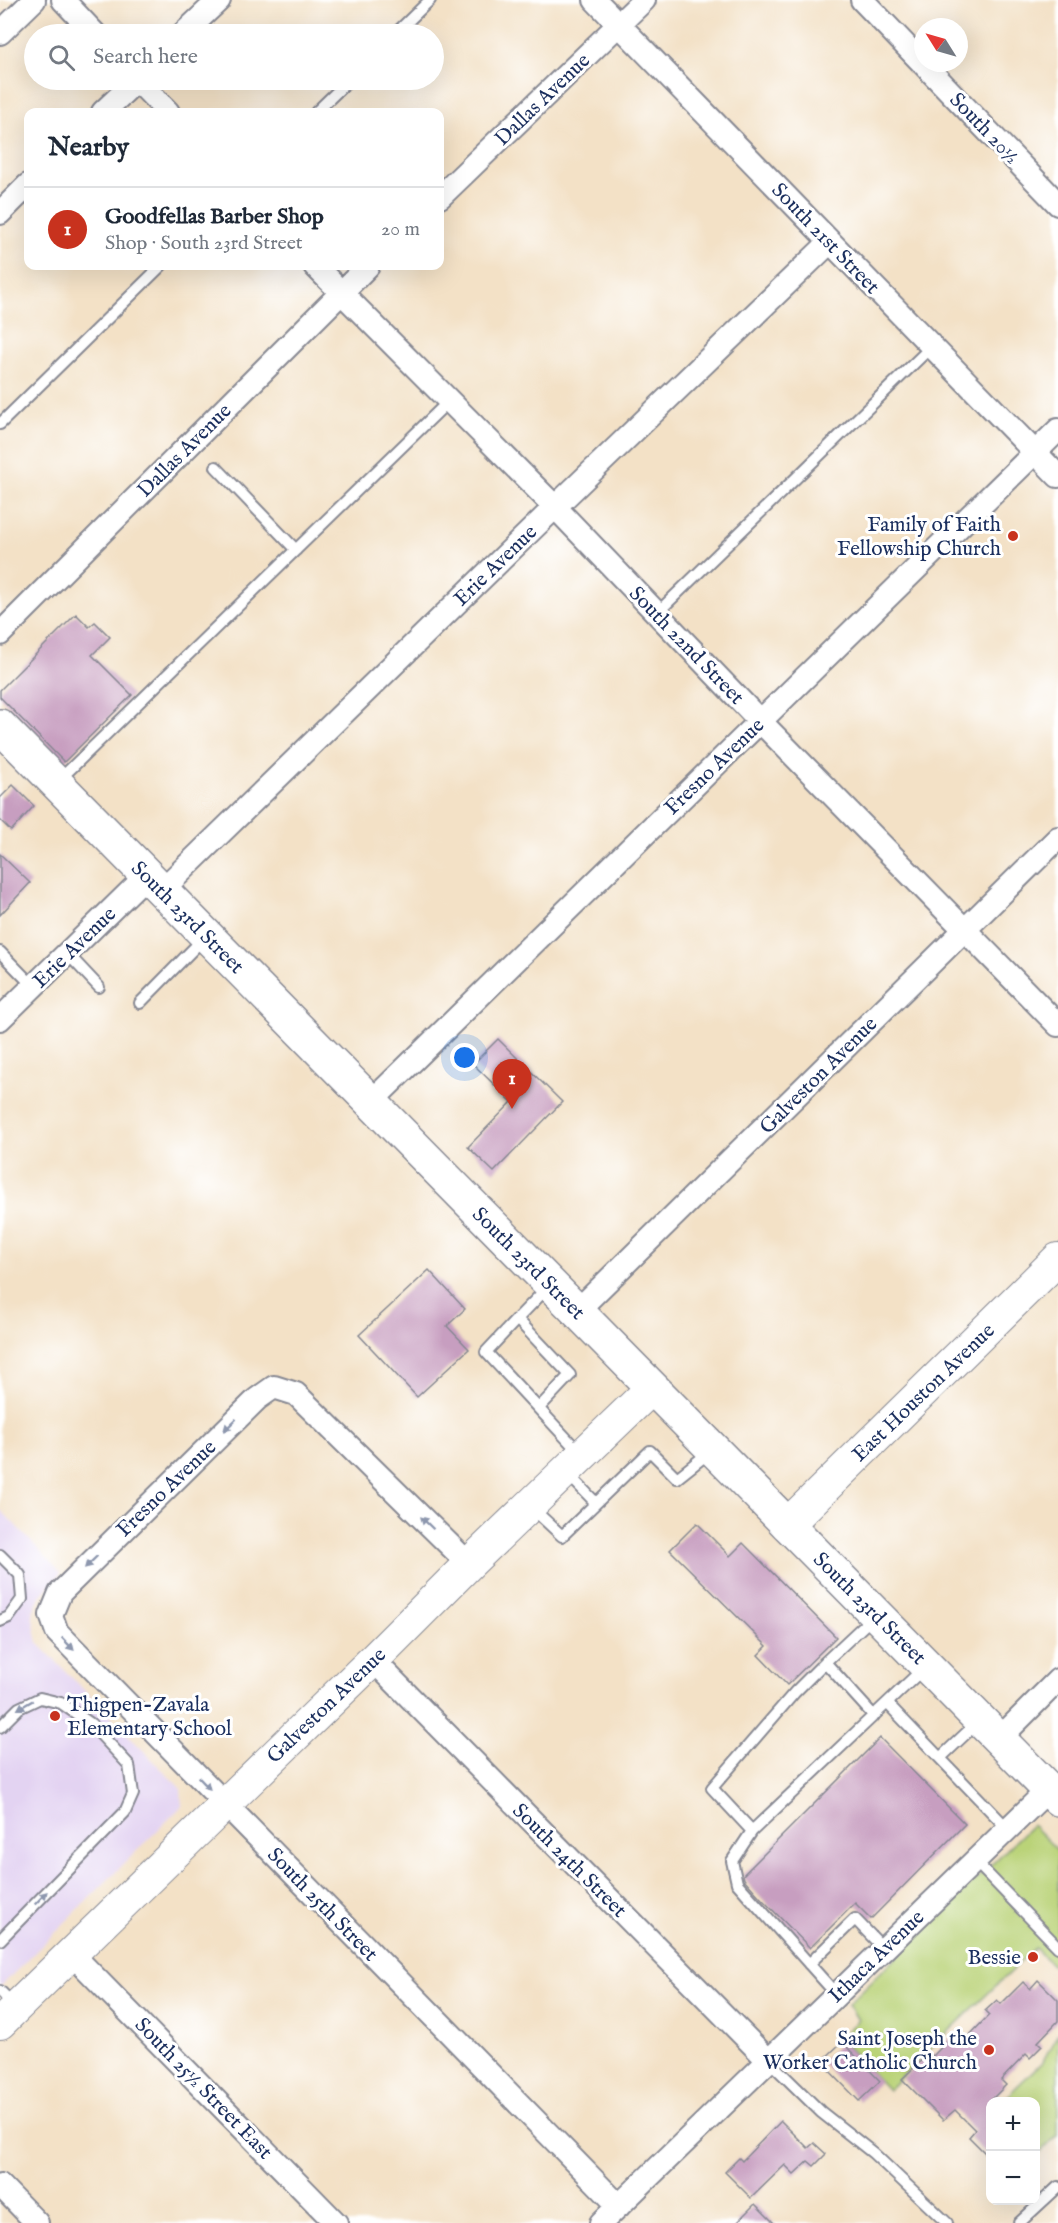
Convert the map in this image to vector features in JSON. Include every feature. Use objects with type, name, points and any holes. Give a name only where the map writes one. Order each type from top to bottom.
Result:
[{"type":"main road","name":"South 23rd Street","points":[[0,726],[1053,1794]]},
{"type":"street","points":[[0,33],[34,0]]},
{"type":"street","points":[[63,0],[86,24]]},
{"type":"street","points":[[194,24],[219,0]]},
{"type":"street","name":"South 21st Street","points":[[595,0],[1058,476]]},
{"type":"street","name":"Dallas Avenue","points":[[444,193],[644,0]]},
{"type":"street","name":"South 20½","points":[[862,0],[1058,204]]},
{"type":"street","points":[[107,108],[126,90]]},
{"type":"street","points":[[147,90],[164,108]]},
{"type":"street","points":[[0,213],[24,189]]},
{"type":"street","name":"Erie Avenue","points":[[0,1019],[67,953],[155,883],[555,507],[830,242]]},
{"type":"street","name":"South 22nd Street","points":[[319,270],[555,507],[760,721],[1058,1024]]},
{"type":"street","name":"Dallas Avenue","points":[[0,634],[364,270]]},
{"type":"street","name":"Fresno Avenue","points":[[371,1102],[1058,430]]},
{"type":"street","name":"Galveston Avenue","points":[[577,1311],[1058,838]]},
{"type":"street","name":"East Houston Avenue","points":[[787,1524],[1058,1259]]},
{"type":"street","name":"Fresno Avenue","points":[[60,1593],[257,1399],[274,1387],[296,1394],[469,1564]]},
{"type":"street","name":"Galveston Avenue","points":[[6,2007],[71,1953],[652,1388]]},
{"type":"street","name":"South 25th Street","points":[[60,1593],[51,1615],[57,1632],[619,2206]]},
{"type":"street","name":"South 24th Street","points":[[373,1660],[768,2060]]},
{"type":"street","points":[[990,1730],[1058,1680]]},
{"type":"street","name":"Ithaca Avenue","points":[[602,2223],[1008,1829],[1053,1794]]},
{"type":"street","name":"South 25½ Street East","points":[[71,1953],[336,2223]]},
{"type":"street","points":[[0,2186],[37,2223]]},
{"type":"lane","points":[[405,24],[430,0]]},
{"type":"lane","points":[[320,108],[339,90]]},
{"type":"lane","points":[[0,424],[157,270]]},
{"type":"lane","points":[[657,613],[932,346]]},
{"type":"lane","points":[[56,783],[449,401]]},
{"type":"lane","points":[[216,467],[296,550]]},
{"type":"lane","points":[[140,1003],[206,936]]},
{"type":"lane","points":[[0,952],[33,986]]},
{"type":"lane","points":[[67,953],[99,987]]},
{"type":"lane","points":[[551,1285],[486,1352],[538,1408],[574,1463],[596,1503]]},
{"type":"lane","points":[[517,1319],[570,1376],[538,1408]]},
{"type":"lane","points":[[529,1506],[562,1536],[650,1451],[677,1478],[713,1449]]},
{"type":"lane","points":[[0,1555],[20,1575],[22,1599],[9,1617],[0,1621]]},
{"type":"lane","points":[[752,1831],[712,1788],[795,1692],[876,1614]]},
{"type":"lane","points":[[825,1662],[874,1716]]},
{"type":"lane","points":[[836,1994],[737,1883],[732,1861],[752,1831],[926,1665]]},
{"type":"lane","points":[[0,1727],[19,1708],[40,1698],[61,1703],[91,1724],[129,1765],[133,1794],[125,1812],[0,1940]]},
{"type":"lane","points":[[887,1703],[1008,1829]]},
{"type":"lane","points":[[940,1758],[990,1730]]},
{"type":"lane","points":[[975,1861],[1058,1947]]},
{"type":"lane","points":[[809,1964],[855,1919],[884,1949]]},
{"type":"lane","points":[[768,2060],[821,2112],[873,2153],[947,2223]]},
{"type":"lane","points":[[1019,2223],[1058,2187]]},
{"type":"shaded area","name":"Thigpen-Zavala Elementary School","points":[[0,1509],[61,1573],[40,1596],[32,1614],[38,1643],[181,1789],[182,1806],[0,1987]]},
{"type":"green space","points":[[1032,1825],[1058,1851],[1058,1971],[1035,1948],[888,2090],[839,2038],[858,2020],[848,2004]]},
{"type":"green space","points":[[1058,2033],[1058,2135],[1040,2152],[1040,2097],[1006,2097],[1043,2061]]},
{"type":"building","points":[[76,614],[89,627],[95,622],[110,637],[92,655],[132,695],[64,762],[0,697],[0,690]]},
{"type":"building","points":[[13,785],[34,806],[11,831],[0,820],[0,798]]},
{"type":"building","points":[[0,854],[30,883],[0,915]]},
{"type":"building","points":[[498,1039],[562,1102],[494,1172],[468,1147],[512,1102],[473,1064]]},
{"type":"building","points":[[429,1270],[465,1309],[447,1326],[469,1349],[417,1397],[359,1335]]},
{"type":"building","points":[[697,1523],[730,1556],[743,1543],[836,1637],[787,1685],[758,1655],[767,1646],[670,1550]]},
{"type":"building","points":[[880,1738],[965,1824],[871,1919],[855,1903],[810,1948],[760,1897],[743,1875]]},
{"type":"building","name":"Saint Joseph the Worker Catholic Church","points":[[1038,1980],[1058,2000],[1058,2021],[1038,2042],[1042,2046],[1030,2058],[1026,2054],[1001,2080],[1006,2085],[994,2097],[986,2097],[986,2154],[969,2137],[975,2130],[955,2110],[943,2120],[902,2079],[929,2053],[933,2056],[956,2032],[965,2040],[989,2015],[985,2011],[997,2000],[1001,2004],[1023,1982],[1030,1989]]},
{"type":"building","points":[[842,2042],[880,2081],[859,2101],[821,2062]]},
{"type":"building","points":[[781,2121],[808,2148],[814,2143],[826,2154],[814,2166],[808,2161],[794,2174],[785,2165],[751,2198],[725,2172],[739,2158],[742,2161]]},
{"type":"building","points":[[755,2204],[774,2223],[736,2223]]},
{"type":"place","name":"Family of Faith Fellowship Church","points":[[1013,536]]},
{"type":"place","name":"Goodfellas Barber Shop","points":[[512,1109]]},
{"type":"place","name":"Thigpen-Zavala Elementary School","points":[[55,1716]]},
{"type":"place","name":"Bessie","points":[[1033,1957]]},
{"type":"place","name":"Saint Joseph the Worker Catholic Church","points":[[989,2050]]}]
